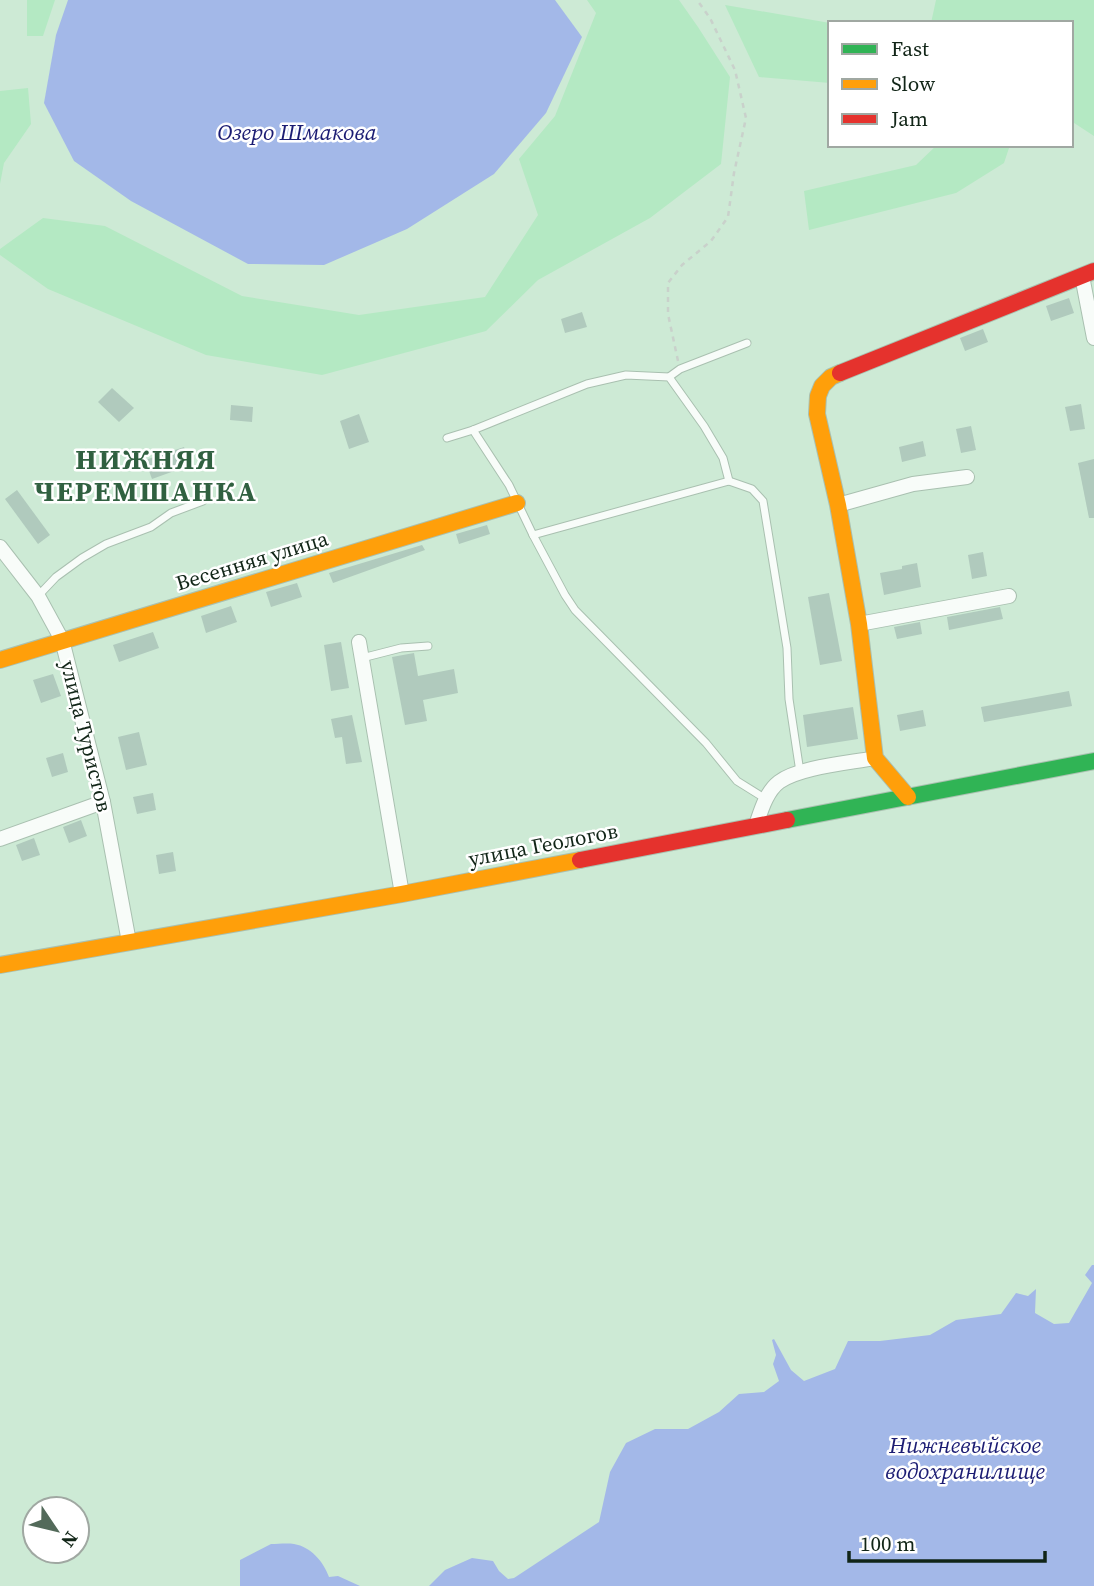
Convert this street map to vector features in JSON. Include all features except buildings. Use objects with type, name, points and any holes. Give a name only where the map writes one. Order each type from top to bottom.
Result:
[{"type":"street","points":[[908,797],[875,758],[859,624],[838,505],[817,414],[818,396],[831,377],[1088,273],[1094,338]]},
{"type":"street","points":[[838,505],[913,484],[967,477]]},
{"type":"street","name":"Весенняя улица","points":[[0,660],[517,503]]},
{"type":"street","name":"улица Туристов","points":[[0,547],[38,596],[62,640],[103,802],[129,942]]},
{"type":"street","points":[[859,624],[1009,596]]},
{"type":"street","points":[[359,642],[402,894]]},
{"type":"street","points":[[756,825],[766,799],[778,783],[800,772],[875,758]]},
{"type":"street","name":"улица Геологов","points":[[0,965],[402,894],[1094,761]]},
{"type":"street","points":[[0,839],[103,802]]},
{"type":"lane","points":[[447,438],[587,384],[626,375],[669,377],[680,369],[747,343]]},
{"type":"lane","points":[[669,377],[723,458],[729,481]]},
{"type":"lane","points":[[473,430],[509,485],[533,535],[575,610],[706,743],[737,780],[766,799]]},
{"type":"lane","points":[[533,535],[729,481],[752,489],[763,501],[787,648],[789,699],[800,772]]},
{"type":"lane","points":[[38,596],[56,577],[106,544],[151,527],[172,513],[203,501]]},
{"type":"lane","points":[[362,658],[401,648],[428,646]]},
{"type":"path","points":[[680,369],[668,314],[668,283],[682,265],[711,241],[727,217],[746,118],[735,70],[710,19],[696,0]]},
{"type":"green space","points":[[27,0],[55,0],[43,36],[27,36]]},
{"type":"green space","points":[[587,0],[679,0],[730,77],[721,164],[650,218],[538,280],[486,331],[322,375],[206,355],[48,289],[0,255],[0,249],[43,218],[105,226],[242,296],[359,315],[485,297],[538,215],[519,159],[555,116],[596,13]]},
{"type":"green space","points":[[936,0],[1094,0],[1094,136],[1073,122],[1073,21],[931,21]]},
{"type":"green space","points":[[725,5],[828,23],[828,83],[759,77]]},
{"type":"green space","points":[[28,88],[31,124],[4,163],[0,184],[0,91]]},
{"type":"green space","points":[[935,147],[1009,147],[1004,163],[956,193],[809,230],[804,191],[916,165]]},
{"type":"water","name":"Озеро Шмакова","points":[[68,0],[555,0],[582,37],[546,113],[494,174],[407,229],[324,265],[248,264],[131,201],[74,161],[44,103],[56,35]]},
{"type":"water","name":"Нижневыйское водохранилище","points":[[1092,1265],[1094,1586],[429,1586],[445,1570],[472,1558],[493,1561],[508,1579],[514,1578],[599,1522],[610,1472],[626,1443],[655,1429],[688,1429],[719,1412],[739,1394],[764,1392],[779,1381],[773,1364],[776,1355],[772,1340],[774,1339],[791,1370],[804,1381],[835,1369],[848,1341],[880,1341],[930,1335],[956,1320],[1001,1314],[1016,1293],[1028,1296],[1036,1289],[1035,1313],[1054,1324],[1069,1323],[1092,1283],[1085,1275]]},
{"type":"water","points":[[271,1544],[294,1544],[306,1548],[320,1560],[329,1577],[338,1576],[360,1586],[240,1586],[240,1560]]},
{"type":"traffic: fast","points":[[787,820],[1094,761]]},
{"type":"traffic: slow","points":[[840,373],[822,386],[818,396],[817,414],[838,505],[859,624],[875,758],[908,797]]},
{"type":"traffic: slow","points":[[0,660],[517,503]]},
{"type":"traffic: slow","points":[[0,965],[580,860]]},
{"type":"traffic: jam","points":[[840,373],[1094,271]]},
{"type":"traffic: jam","points":[[580,860],[787,820]]},
{"type":"district","name":"НИЖНЯЯ ЧЕРЕМШАНКА","points":[[146,475]]}]
